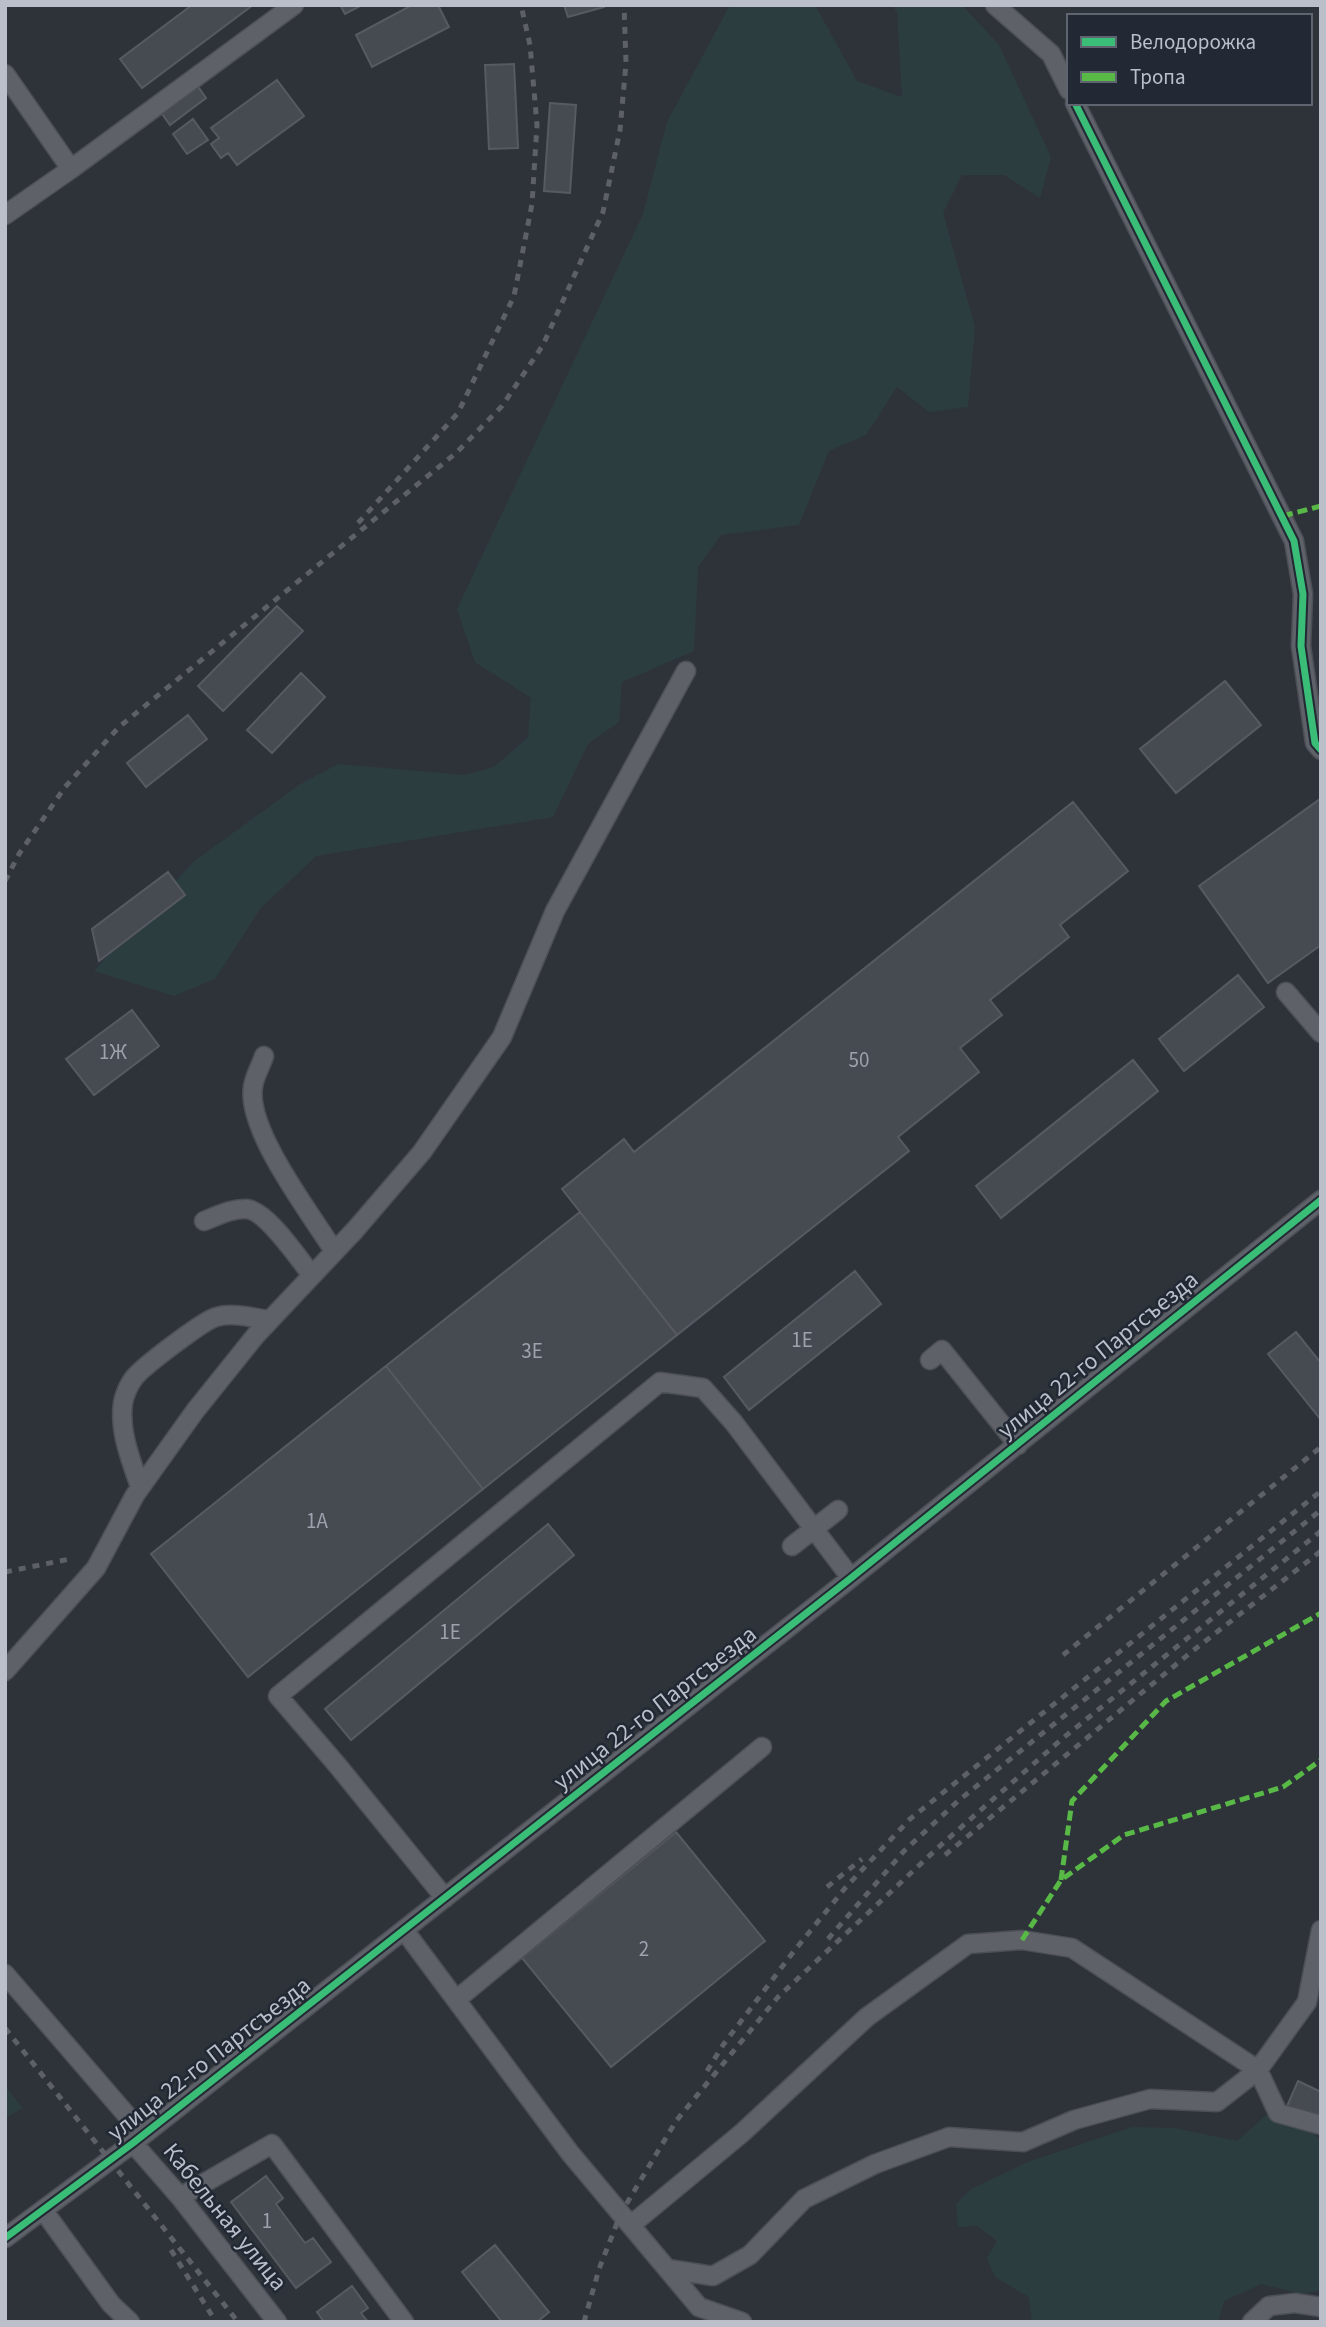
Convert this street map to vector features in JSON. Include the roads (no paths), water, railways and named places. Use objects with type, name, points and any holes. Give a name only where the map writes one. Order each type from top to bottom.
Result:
[{"type":"street","points":[[5,215],[294,5]]},
{"type":"street","points":[[995,5],[1051,54],[1067,86]]},
{"type":"street","points":[[5,74],[71,169]]},
{"type":"street","points":[[1076,105],[1294,541],[1303,594],[1301,646],[1315,743],[1321,750]]},
{"type":"street","points":[[5,1671],[96,1568],[141,1487],[194,1411],[270,1320],[422,1152],[502,1037],[555,911],[686,671]]},
{"type":"street","points":[[1286,992],[1321,1033]]},
{"type":"street","points":[[264,1056],[253,1087],[253,1111],[262,1135],[334,1251]]},
{"type":"street","name":"улица 22-го Партсъезда","points":[[5,2238],[138,2139],[851,1578],[1321,1200]]},
{"type":"street","points":[[204,1221],[233,1210],[248,1209],[261,1214],[312,1274]]},
{"type":"street","points":[[141,1487],[127,1447],[123,1425],[123,1401],[134,1378],[204,1321],[220,1316],[270,1320]]},
{"type":"street","points":[[930,1360],[942,1350],[968,1396],[1018,1444]]},
{"type":"street","points":[[444,1898],[278,1696],[660,1382],[704,1388],[734,1423],[851,1578]]},
{"type":"street","points":[[792,1546],[838,1510]]},
{"type":"street","points":[[456,2000],[762,1747]]},
{"type":"street","points":[[404,1930],[570,2152],[667,2269],[699,2307],[732,2320]]},
{"type":"street","points":[[667,2269],[713,2276],[750,2255],[804,2199],[875,2164],[949,2137],[1023,2142],[1074,2120],[1150,2099],[1216,2102],[1258,2070],[1307,2002],[1321,1930]]},
{"type":"street","points":[[631,2225],[742,2133],[867,2017],[968,1944],[1022,1940],[1072,1948],[1258,2070],[1279,2113],[1321,2125]]},
{"type":"street","name":"Кабельная улица","points":[[5,1974],[138,2139],[277,2322]]},
{"type":"street","points":[[180,2197],[272,2144],[404,2322]]},
{"type":"street","points":[[43,2210],[111,2304],[130,2322]]},
{"type":"street","points":[[1252,2322],[1269,2306],[1294,2303],[1321,2307]]},
{"type":"railway","points":[[358,523],[458,413],[514,296],[532,204],[537,125],[530,45],[521,5]]},
{"type":"railway","points":[[5,881],[19,854],[65,787],[119,727],[456,453],[502,406],[543,345],[603,212],[620,130],[626,63],[624,5]]},
{"type":"railway","points":[[1063,1655],[1321,1447]]},
{"type":"railway","points":[[707,2071],[723,2045],[794,1951],[846,1887],[910,1819],[1321,1491]]},
{"type":"railway","points":[[828,1939],[904,1851],[958,1801],[1321,1510]]},
{"type":"railway","points":[[584,2322],[599,2269],[621,2213],[676,2121],[778,1997],[942,1844],[1063,1738],[1321,1531]]},
{"type":"railway","points":[[945,1855],[1190,1653],[1321,1551]]},
{"type":"railway","points":[[5,1572],[70,1559]]},
{"type":"railway","points":[[827,1887],[862,1859]]},
{"type":"railway","points":[[5,2028],[238,2322]]},
{"type":"railway","points":[[171,2250],[216,2322]]}]
